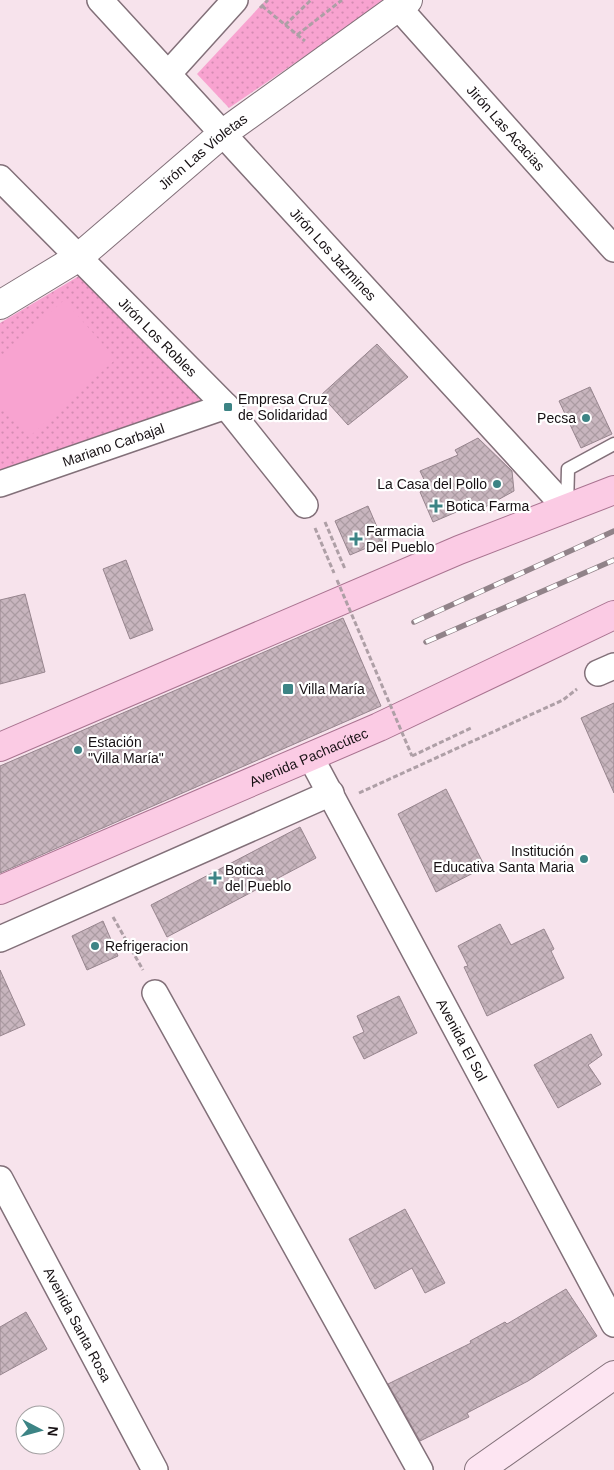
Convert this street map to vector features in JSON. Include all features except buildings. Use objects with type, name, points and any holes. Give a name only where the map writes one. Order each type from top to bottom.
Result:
[{"type":"main road","points":[[2,742],[459,550],[614,490]]},
{"type":"main road","name":"Avenida Pachacútec","points":[[0,890],[379,727],[614,615]]},
{"type":"main road","points":[[479,1470],[614,1375]]},
{"type":"street","name":"Jirón Los Jazmines","points":[[100,0],[567,509]]},
{"type":"street","name":"Jirón Las Violetas","points":[[0,306],[79,257],[222,134],[403,3]]},
{"type":"street","name":"Jirón Las Acacias","points":[[403,3],[614,249]]},
{"type":"street","points":[[168,74],[246,6]]},
{"type":"street","name":"Jirón Los Robles","points":[[0,178],[226,406],[305,505]]},
{"type":"street","name":"Mariano Carbajal","points":[[0,484],[226,406]]},
{"type":"street","name":"Avenida El Sol","points":[[310,756],[614,1324]]},
{"type":"street","points":[[0,938],[103,893],[333,798]]},
{"type":"street","points":[[155,993],[420,1470]]},
{"type":"street","name":"Avenida Santa Rosa","points":[[0,1179],[155,1470]]},
{"type":"lane","points":[[567,509],[568,469],[614,444]]},
{"type":"path","points":[[262,6],[268,0]]},
{"type":"path","points":[[285,25],[311,0]]},
{"type":"path","points":[[297,34],[342,0]]},
{"type":"path","points":[[246,6],[262,6],[308,43]]},
{"type":"path","points":[[305,505],[320,510],[346,572]]},
{"type":"path","points":[[305,505],[412,756],[471,728]]},
{"type":"path","points":[[333,798],[563,700],[606,669]]},
{"type":"path","points":[[103,893],[109,909],[155,993]]},
{"type":"shaded area","points":[[266,0],[387,0],[229,108],[197,74]]},
{"type":"shaded area","points":[[79,276],[207,402],[0,471],[0,323]]},
{"type":"shaded area","points":[[64,300],[116,359],[29,437],[0,404],[0,357]]},
{"type":"railway","points":[[414,622],[614,531]]},
{"type":"railway","points":[[426,642],[614,560]]},
{"type":"place","name":"Empresa Cruz de Solidaridad","points":[[228,407]]},
{"type":"place","name":"Pecsa","points":[[586,418]]},
{"type":"place","name":"La Casa del Pollo","points":[[497,484]]},
{"type":"place","name":"Botica Farma","points":[[436,506]]},
{"type":"place","name":"Farmacia Del Pueblo","points":[[356,539]]},
{"type":"place","name":"Villa María","points":[[288,689]]},
{"type":"place","name":"Estación \"Villa María\"","points":[[78,750]]},
{"type":"place","name":"Institución Educativa Santa Maria","points":[[584,859]]},
{"type":"place","name":"Botica del Pueblo","points":[[215,878]]},
{"type":"place","name":"Refrigeracion","points":[[95,946]]}]
